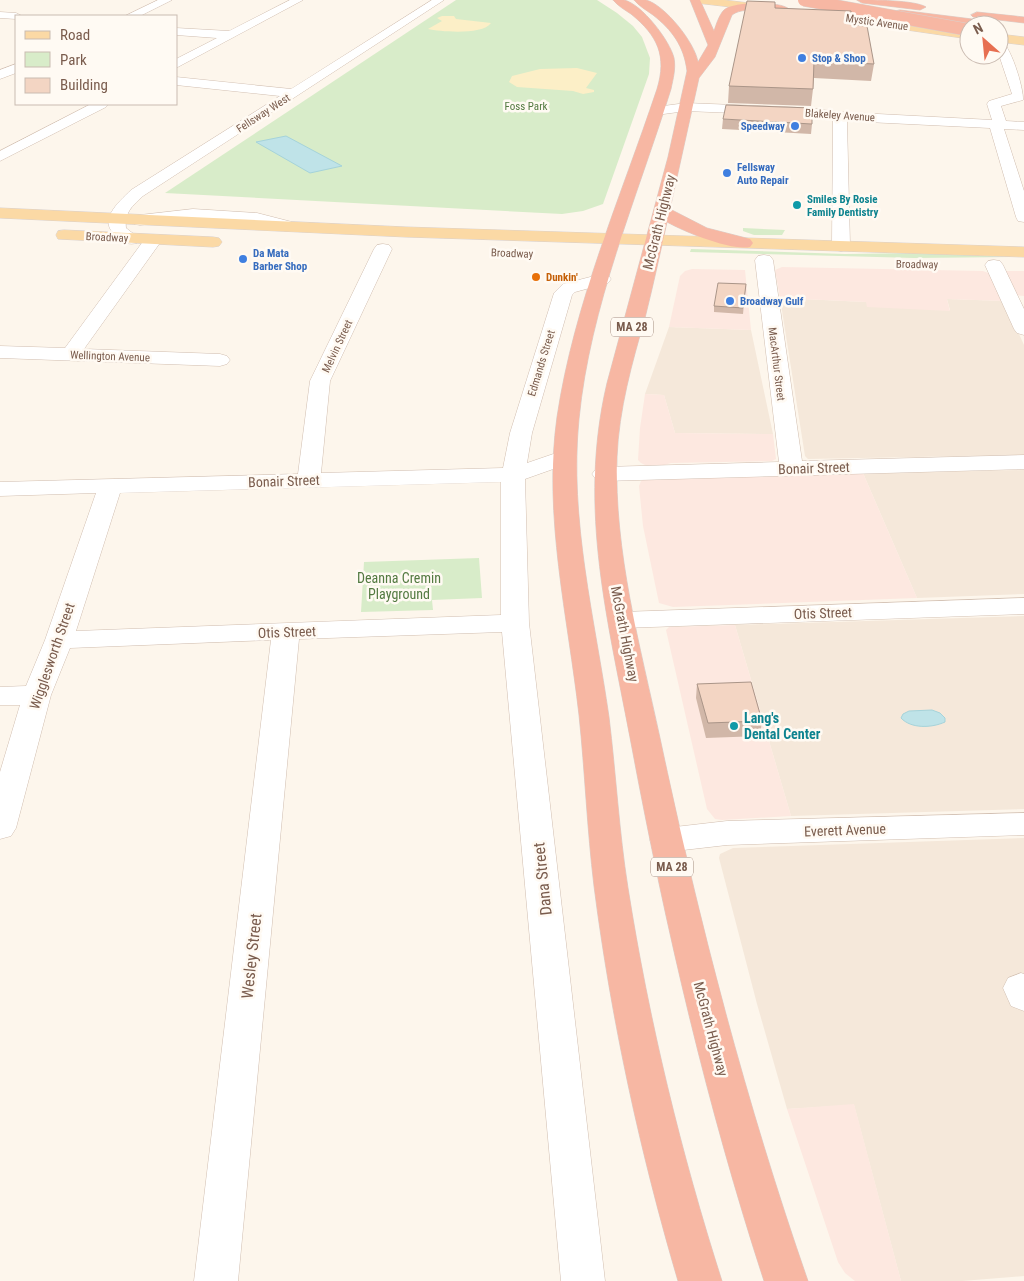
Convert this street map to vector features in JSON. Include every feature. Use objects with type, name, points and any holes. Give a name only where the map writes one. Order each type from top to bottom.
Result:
[{"type":"highway","name":"McGrath Highway","points":[[618,0],[648,23],[661,40],[666,52],[667,73],[656,110],[628,255],[604,474],[607,521],[622,620],[666,840],[693,960],[720,1066],[786,1281]]},
{"type":"highway","name":"McGrath Highway","points":[[639,0],[661,15],[680,35],[691,58],[692,78],[662,211],[628,255],[577,369],[568,421],[565,457],[568,534],[594,718],[605,841],[612,894],[651,1094],[673,1186],[700,1281]]},
{"type":"highway","points":[[696,0],[714,46]]},
{"type":"highway","points":[[782,0],[959,21]]},
{"type":"highway","points":[[862,0],[1024,20]]},
{"type":"highway","points":[[894,0],[931,5]]},
{"type":"highway","points":[[692,78],[703,65],[714,46],[728,11],[751,6],[798,7],[959,24]]},
{"type":"highway","points":[[798,7],[959,29]]},
{"type":"highway","points":[[1024,12],[969,7],[1024,16]]},
{"type":"highway","points":[[1009,27],[1024,29]]},
{"type":"highway","points":[[1009,35],[1024,37]]},
{"type":"highway","points":[[662,211],[691,229],[752,254]]},
{"type":"main road","name":"Mystic Avenue","points":[[696,0],[959,34]]},
{"type":"main road","name":"Broadway","points":[[2,216],[116,218],[286,226],[628,255],[752,254],[1024,266]]},
{"type":"main road","name":"Broadway","points":[[48,234],[233,243]]},
{"type":"main road","name":"Broadway","points":[[752,254],[841,246],[1024,252]]},
{"type":"street","points":[[134,15],[167,0]]},
{"type":"street","points":[[178,63],[298,0]]},
{"type":"street","name":"Fellsway West","points":[[116,218],[118,213],[137,193],[439,0]]},
{"type":"street","points":[[0,15],[15,16]]},
{"type":"street","points":[[178,31],[230,35]]},
{"type":"street","points":[[1009,45],[1024,43]]},
{"type":"street","points":[[0,63],[15,67]]},
{"type":"street","points":[[1008,65],[1018,98],[994,104],[999,121],[997,128],[1024,217]]},
{"type":"street","points":[[0,75],[15,68]]},
{"type":"street","points":[[178,81],[294,93]]},
{"type":"street","points":[[0,157],[99,105]]},
{"type":"street","name":"Blakeley Avenue","points":[[656,110],[686,107],[809,112],[840,116],[1024,126]]},
{"type":"street","points":[[840,116],[841,246]]},
{"type":"street","points":[[116,218],[118,230],[131,238]]},
{"type":"street","points":[[70,355],[154,240]]},
{"type":"street","name":"Melvin Street","points":[[309,480],[320,381],[382,249]]},
{"type":"street","name":"MacArthur Street","points":[[752,254],[791,468]]},
{"type":"street","name":"Edmands Street","points":[[513,475],[524,423],[563,293],[628,255]]},
{"type":"street","points":[[994,266],[1024,329]]},
{"type":"street","name":"Wellington Avenue","points":[[0,352],[220,360]]},
{"type":"street","name":"Bonair Street","points":[[0,489],[513,475],[565,457]]},
{"type":"street","name":"Bonair Street","points":[[604,474],[1024,462]]},
{"type":"street","name":"Dana Street","points":[[513,475],[516,623],[583,1281]]},
{"type":"street","name":"Wigglesworth Street","points":[[0,828],[37,695],[59,640],[110,487]]},
{"type":"street","name":"Otis Street","points":[[622,620],[1024,606]]},
{"type":"street","name":"Otis Street","points":[[59,640],[516,623]]},
{"type":"street","name":"Wesley Street","points":[[216,1281],[286,632]]},
{"type":"street","points":[[0,696],[37,695]]},
{"type":"street","name":"Everett Avenue","points":[[666,840],[727,833],[1024,824]]},
{"type":"shaded area","points":[[782,267],[983,271],[991,274],[1004,301],[947,299],[950,311],[867,307],[866,302],[780,298],[775,270]]},
{"type":"shaded area","points":[[692,269],[745,270],[751,330],[669,327],[680,276],[685,271]]},
{"type":"shaded area","points":[[1005,271],[1024,271],[1024,296],[1014,295]]},
{"type":"shaded area","points":[[780,298],[866,302],[950,310],[947,299],[1004,301],[1024,345],[1024,455],[808,459],[805,456]]},
{"type":"shaded area","points":[[669,327],[751,330],[773,434],[675,433],[664,395],[645,394]]},
{"type":"shaded area","points":[[645,394],[664,395],[675,433],[773,434],[776,459],[772,461],[671,463],[661,466],[647,466],[638,460]]},
{"type":"shaded area","points":[[1024,470],[1024,594],[917,598],[863,473]]},
{"type":"shaded area","points":[[863,473],[917,598],[673,607],[659,603],[643,526],[639,486],[641,481],[646,478]]},
{"type":"shaded area","points":[[1024,616],[1024,809],[791,816],[735,625]]},
{"type":"shaded area","points":[[735,625],[791,816],[722,820],[715,819],[707,809],[666,630],[669,627]]},
{"type":"shaded area","points":[[1024,838],[1024,1276],[962,1281],[901,1281],[854,1105],[787,1109],[757,1004],[719,858],[720,854],[733,848]]},
{"type":"shaded area","points":[[854,1104],[901,1281],[855,1281],[845,1273],[838,1262],[787,1109]]},
{"type":"green space","name":"Foss Park","points":[[456,0],[597,0],[633,26],[642,37],[650,58],[649,74],[603,204],[583,211],[562,214],[165,193]]},
{"type":"green space","points":[[743,228],[785,230],[782,235],[754,235],[743,231]]},
{"type":"green space","points":[[691,249],[845,254],[920,253],[1013,257],[914,258],[690,252]]},
{"type":"green space","name":"Deanna Cremin Playground","points":[[479,558],[482,598],[432,600],[433,610],[361,612],[364,562]]},
{"type":"sand","points":[[454,16],[456,19],[491,23],[487,27],[471,31],[452,32],[428,29],[442,21],[437,18]]},
{"type":"sand","points":[[577,68],[597,73],[586,88],[594,90],[594,92],[583,94],[573,91],[517,87],[509,82],[512,76],[540,69]]},
{"type":"water","points":[[286,136],[342,166],[310,173],[256,142]]},
{"type":"water","points":[[932,710],[940,713],[945,718],[945,722],[916,726],[905,722],[901,718],[903,714],[909,711]]},
{"type":"building","name":"Stop & Shop","points":[[747,1],[775,2],[775,8],[851,11],[852,25],[867,26],[874,64],[814,61],[813,89],[729,86]]},
{"type":"building","points":[[726,105],[812,108],[812,124],[723,119]]},
{"type":"building","name":"Broadway Gulf","points":[[718,283],[746,284],[743,308],[714,306]]},
{"type":"building","points":[[751,682],[762,721],[708,723],[697,684]]},
{"type":"place","name":"Stop & Shop","points":[[802,58]]},
{"type":"place","name":"Speedway","points":[[795,126]]},
{"type":"place","name":"Fellsway Auto Repair","points":[[727,173]]},
{"type":"place","name":"Smiles By Rosie Family Dentistry","points":[[797,205]]},
{"type":"place","name":"Da Mata Barber Shop","points":[[243,259]]},
{"type":"place","name":"Dunkin'","points":[[536,277]]},
{"type":"place","name":"Broadway Gulf","points":[[730,301]]},
{"type":"place","name":"Lang's Dental Center","points":[[734,726]]}]
